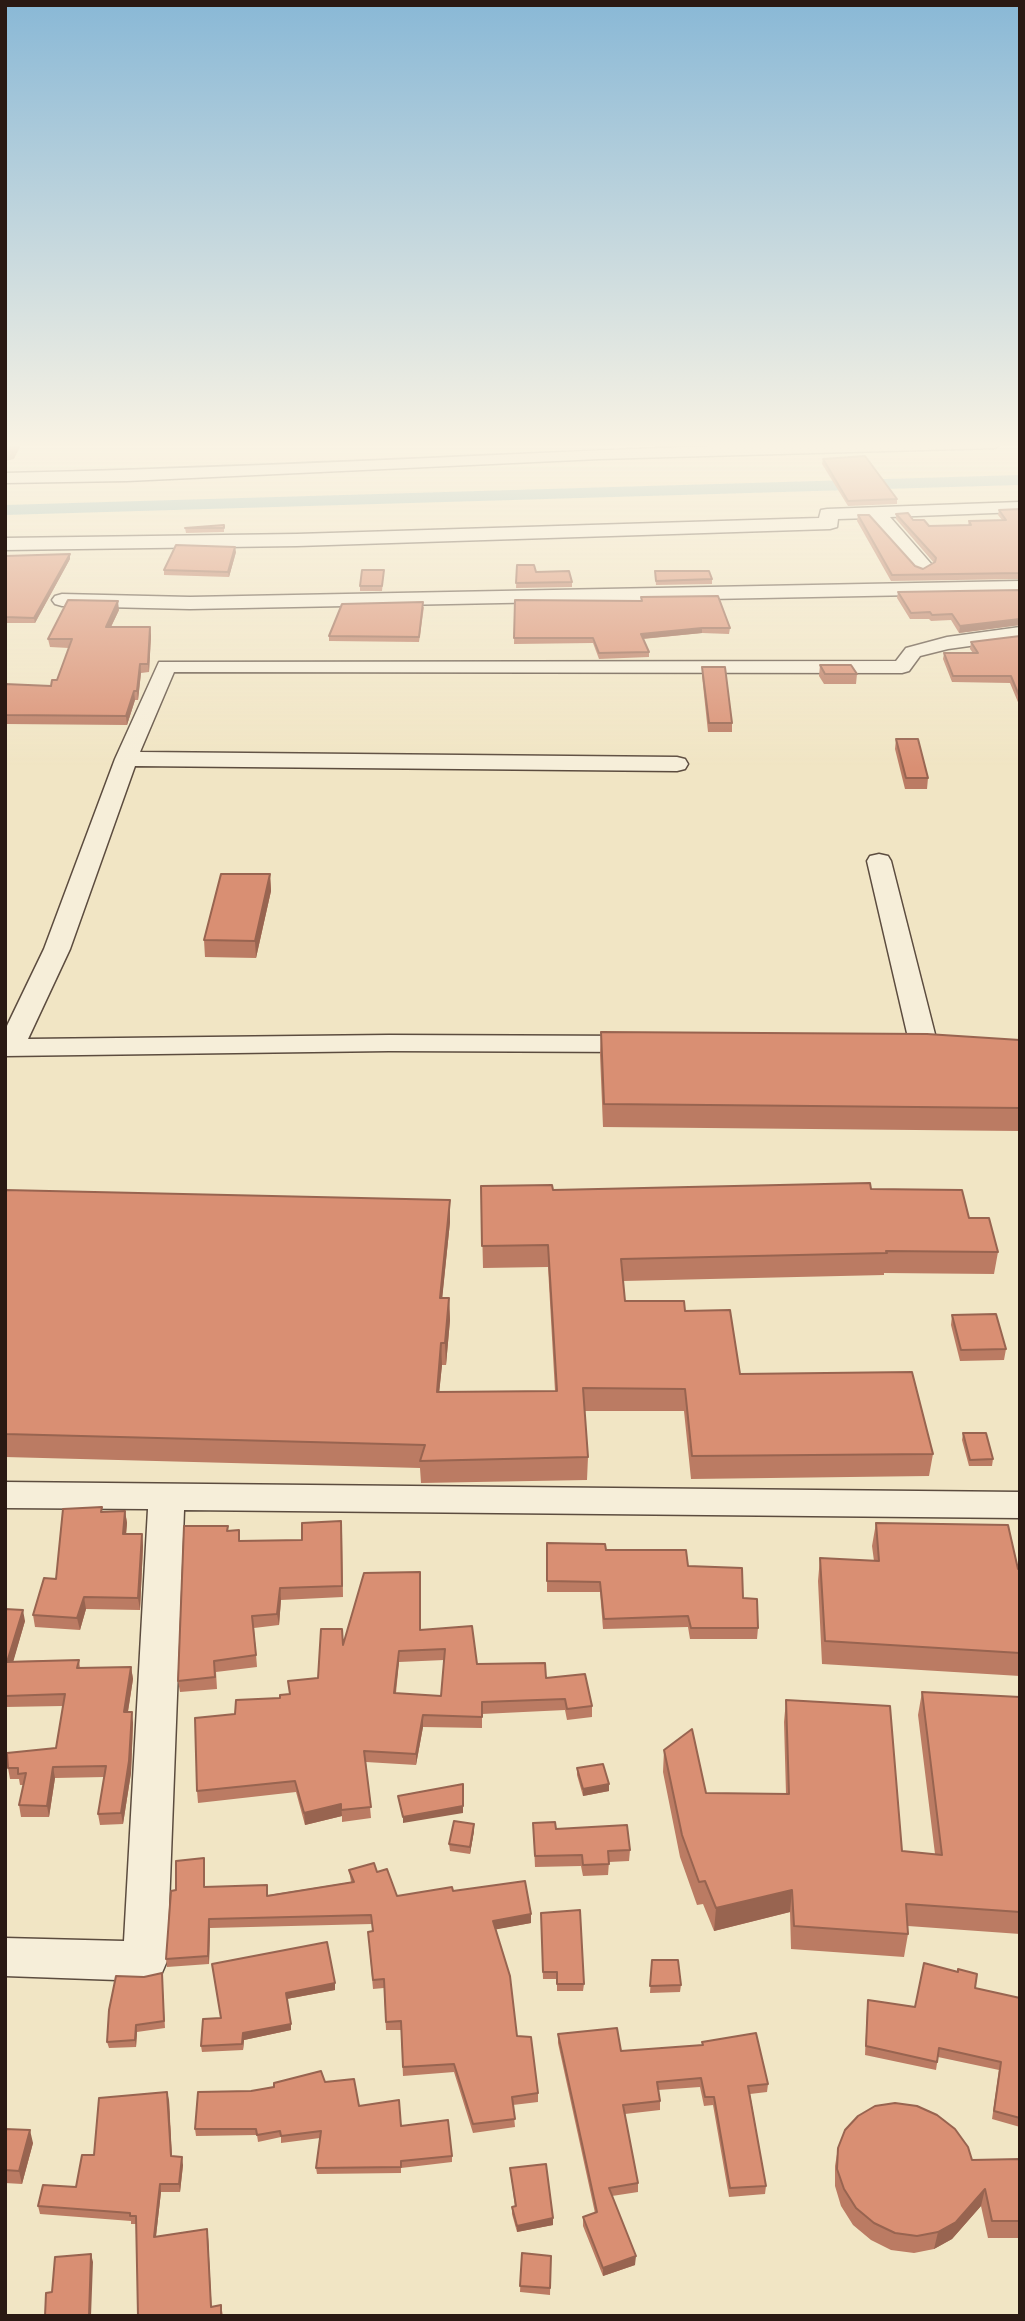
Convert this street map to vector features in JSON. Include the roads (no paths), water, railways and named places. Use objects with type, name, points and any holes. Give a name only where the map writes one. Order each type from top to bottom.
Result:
[{"type":"street","points":[[910,551],[923,566]]},
{"type":"street","points":[[62,600],[203,603],[1020,587]]},
{"type":"street","points":[[663,1044],[389,1043],[8,1048],[57,949],[126,759],[166,666],[902,667],[913,652],[947,643],[1020,633]]},
{"type":"street","points":[[126,759],[677,764]]},
{"type":"street","points":[[879,860],[924,1046]]},
{"type":"street","points":[[5,1495],[1020,1505]]},
{"type":"street","points":[[5,1957],[145,1961],[167,1496]]}]
